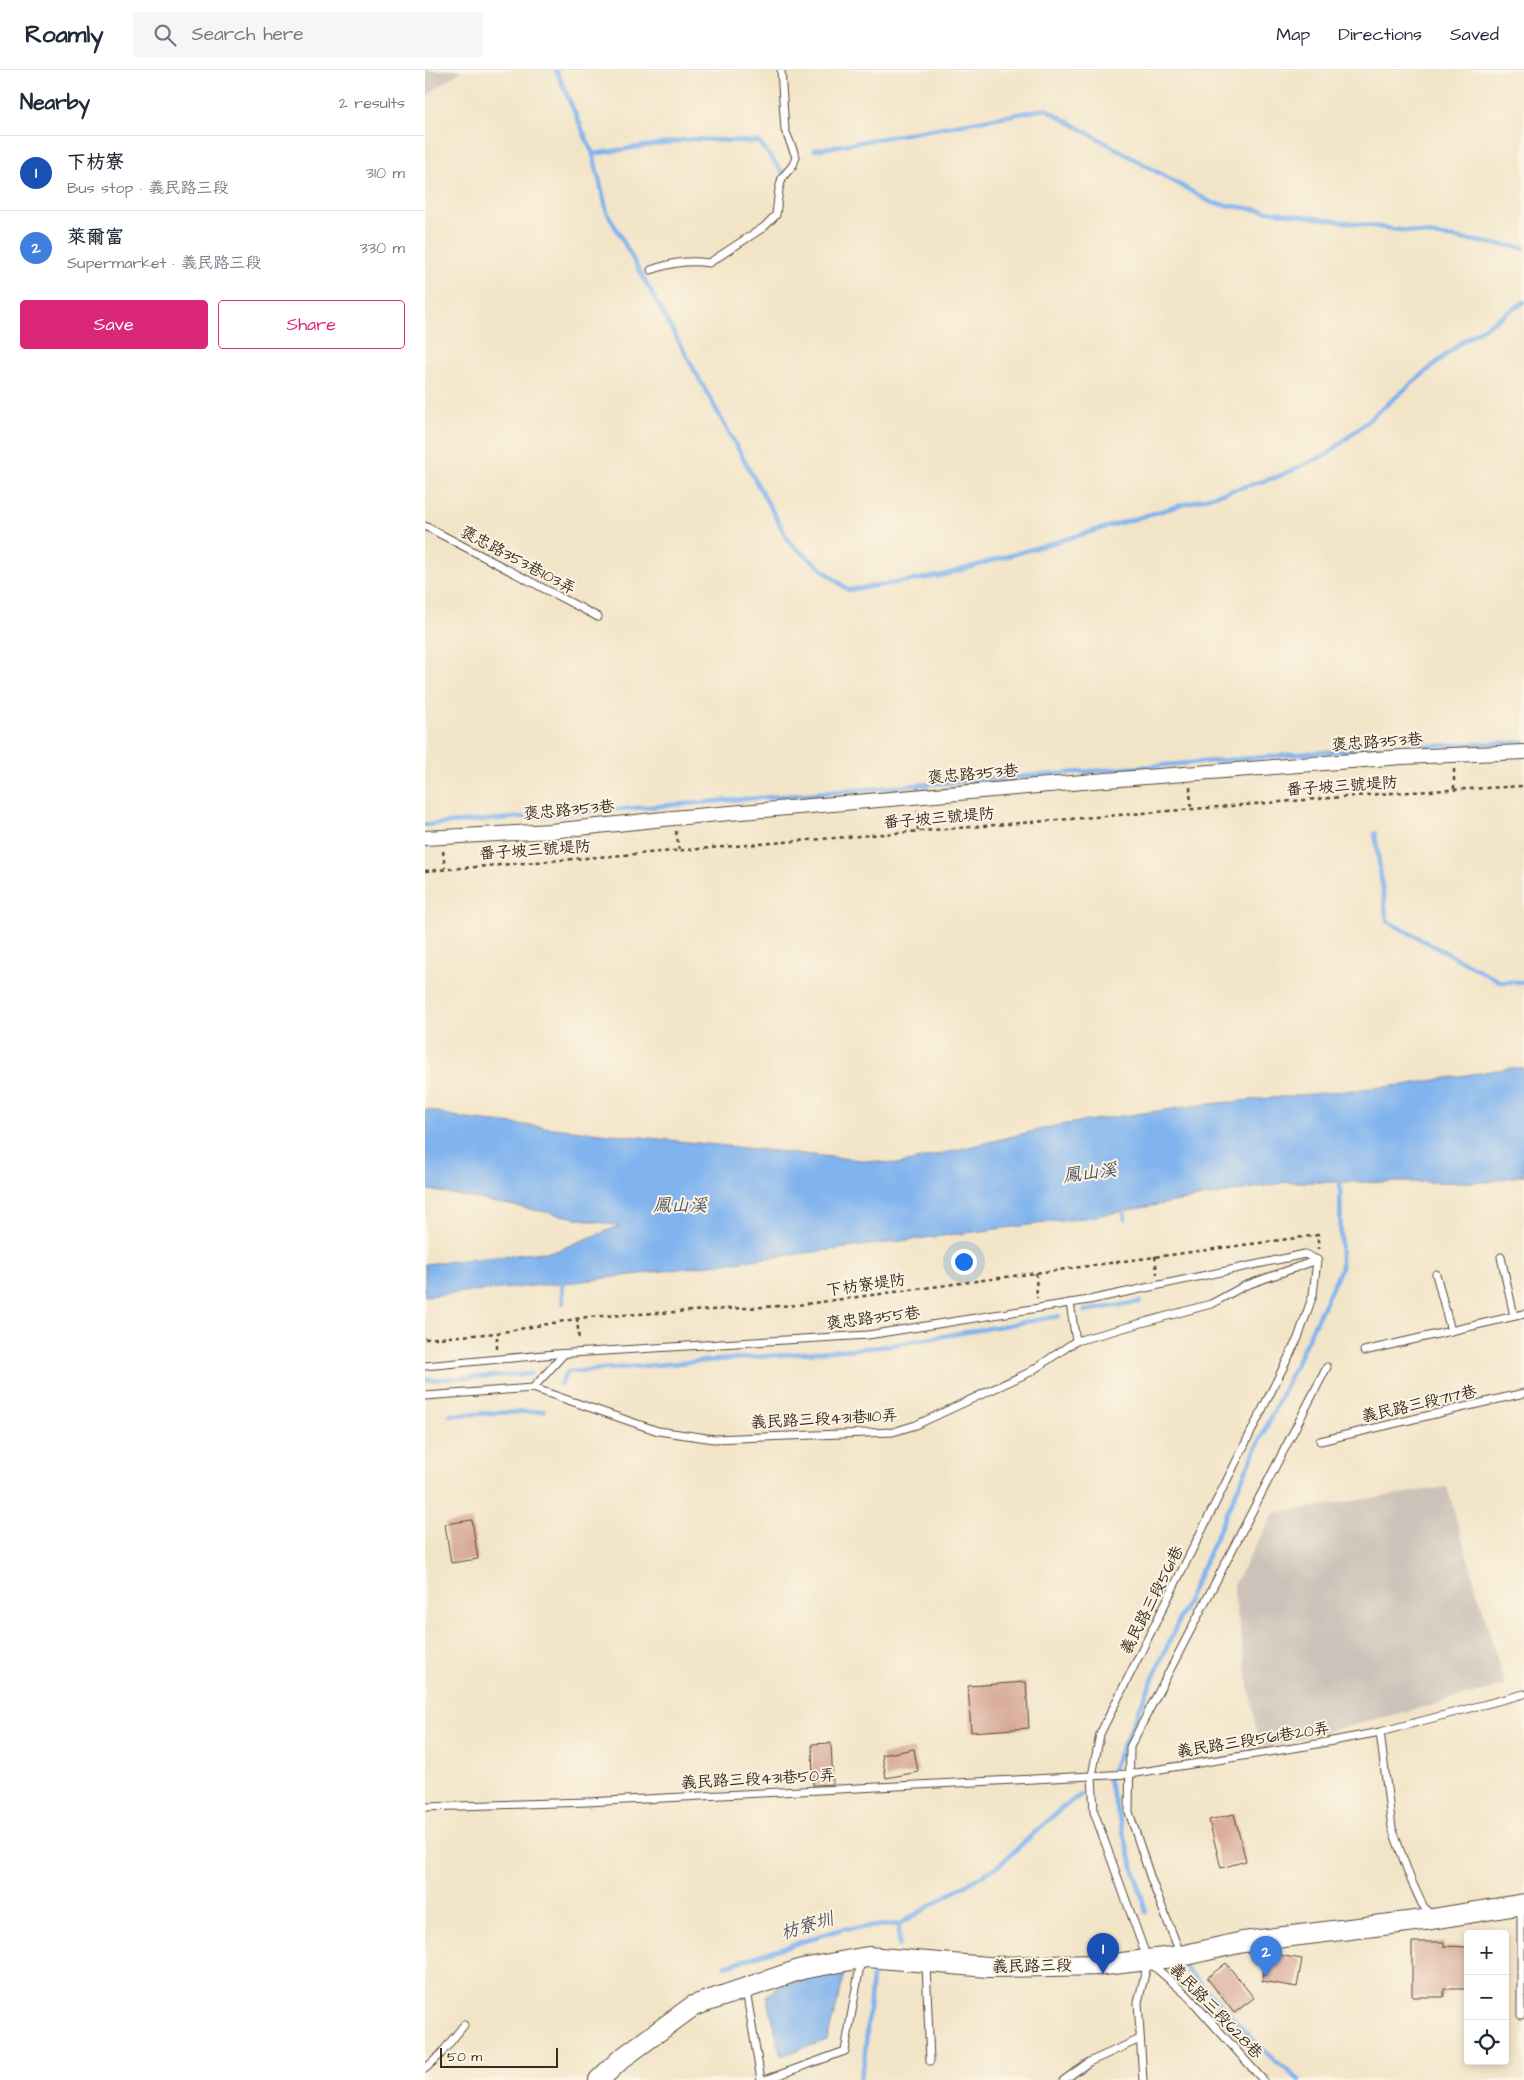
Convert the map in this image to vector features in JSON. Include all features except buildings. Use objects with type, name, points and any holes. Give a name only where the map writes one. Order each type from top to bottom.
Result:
[{"type":"main road","name":"義民路三段","points":[[606,2077],[621,2059],[693,2006],[802,1970],[862,1958],[988,1967],[1105,1965],[1181,1956],[1243,1942],[1432,1919],[1522,1905]]},
{"type":"street","name":"褒忠路353巷","points":[[425,838],[551,831],[673,818],[1190,773],[1524,752]]},
{"type":"lane","points":[[651,270],[674,263],[690,261],[709,263],[764,227],[776,215],[782,178],[793,165],[796,157],[785,130],[781,70]]},
{"type":"lane","name":"褒忠路353巷103弄","points":[[425,526],[599,617]]},
{"type":"lane","name":"褒忠路355巷","points":[[425,1366],[564,1354],[868,1335],[1070,1302],[1305,1254],[1317,1260]]},
{"type":"lane","points":[[1501,1257],[1514,1316]]},
{"type":"lane","name":"義民路三段431巷110弄","points":[[425,1396],[533,1388],[658,1431],[714,1439],[893,1432],[916,1425],[1030,1372],[1076,1341],[1211,1304],[1244,1286],[1317,1260]]},
{"type":"lane","name":"義民路三段561巷","points":[[1148,1961],[1094,1812],[1092,1776],[1100,1734],[1298,1338],[1313,1295],[1317,1260]]},
{"type":"lane","points":[[1436,1274],[1451,1331]]},
{"type":"lane","points":[[1070,1302],[1076,1341]]},
{"type":"lane","points":[[1364,1351],[1524,1314]]},
{"type":"lane","points":[[533,1388],[564,1354]]},
{"type":"lane","points":[[1181,1956],[1151,1879],[1129,1812],[1130,1747],[1327,1367]]},
{"type":"lane","name":"義民路三段717巷","points":[[1320,1441],[1524,1393]]},
{"type":"lane","name":"義民路三段561巷20弄","points":[[1092,1776],[1129,1774],[1306,1746],[1380,1732],[1524,1694]]},
{"type":"lane","points":[[1380,1732],[1392,1828],[1411,1880],[1422,1904],[1432,1919]]},
{"type":"lane","name":"義民路三段431巷50弄","points":[[425,1807],[587,1802],[1092,1776]]},
{"type":"lane","points":[[1521,2015],[1522,1905]]},
{"type":"lane","points":[[765,2080],[845,2052],[862,1958]]},
{"type":"lane","points":[[1143,2080],[1137,2002],[1148,1961]]},
{"type":"lane","name":"義民路三段628巷","points":[[1148,1961],[1187,1995],[1263,2080]]},
{"type":"lane","points":[[926,1962],[930,2061]]},
{"type":"lane","points":[[746,1990],[761,2080]]},
{"type":"lane","points":[[425,2069],[440,2055],[464,2025]]},
{"type":"lane","points":[[1064,2080],[1089,2062],[1140,2039]]},
{"type":"path","points":[[1454,755],[1454,790]]},
{"type":"path","points":[[1190,773],[1191,809]]},
{"type":"path","name":"番子坡三號堤防","points":[[425,870],[1392,793],[1524,786]]},
{"type":"path","points":[[917,796],[918,830]]},
{"type":"path","name":"下枋寮堤防","points":[[425,1339],[497,1333],[577,1318],[798,1305],[1155,1256],[1309,1238],[1318,1235],[1317,1260]]},
{"type":"path","points":[[1155,1256],[1159,1285]]},
{"type":"path","points":[[1035,1272],[1037,1308]]},
{"type":"path","points":[[577,1318],[580,1353]]},
{"type":"shaded area","points":[[425,70],[462,70],[425,97]]},
{"type":"shaded area","points":[[1447,1487],[1505,1686],[1259,1749],[1233,1586],[1274,1513]]},
{"type":"water","name":"鳳山溪","points":[[1510,1068],[1524,1068],[1524,1175],[1486,1182],[1287,1182],[1084,1218],[575,1282],[425,1296],[425,1264],[556,1251],[619,1226],[425,1189],[425,1109],[466,1119],[899,1164],[1059,1125],[1200,1105],[1404,1085]]},
{"type":"water","points":[[846,1970],[827,2040],[781,2056],[767,1995],[797,1977]]},
{"type":"waterway","points":[[556,70],[593,154],[607,212],[790,543],[848,590],[940,576],[1277,477],[1328,454],[1460,343],[1524,302]]},
{"type":"waterway","points":[[815,150],[1046,109],[1212,203],[1524,248]]},
{"type":"waterway","points":[[593,154],[692,139],[759,142],[783,173]]},
{"type":"waterway","points":[[425,825],[1374,748],[1524,742]]},
{"type":"waterway","points":[[1375,833],[1387,921],[1501,982],[1524,982]]},
{"type":"waterway","points":[[1146,1912],[1108,1779],[1241,1481],[1341,1268],[1340,1177]]},
{"type":"waterway","points":[[1123,1206],[1125,1219]]},
{"type":"waterway","points":[[562,1280],[563,1303]]},
{"type":"waterway","points":[[1084,1311],[1140,1302]]},
{"type":"waterway","points":[[560,1384],[567,1372],[880,1347],[1059,1316]]},
{"type":"waterway","points":[[425,1380],[530,1374]]},
{"type":"waterway","points":[[450,1415],[544,1411]]},
{"type":"waterway","points":[[899,1946],[899,1924],[998,1866],[1064,1806],[1081,1795]]},
{"type":"waterway","name":"枋寮圳","points":[[725,1966],[842,1929],[899,1924]]},
{"type":"waterway","points":[[1184,1966],[1265,2052],[1299,2080]]},
{"type":"waterway","points":[[859,2080],[864,2064],[872,1977],[878,1970]]},
{"type":"place","name":"下枋寮","points":[[1103,1974]]},
{"type":"place","name":"萊爾富","points":[[1266,1977]]}]
